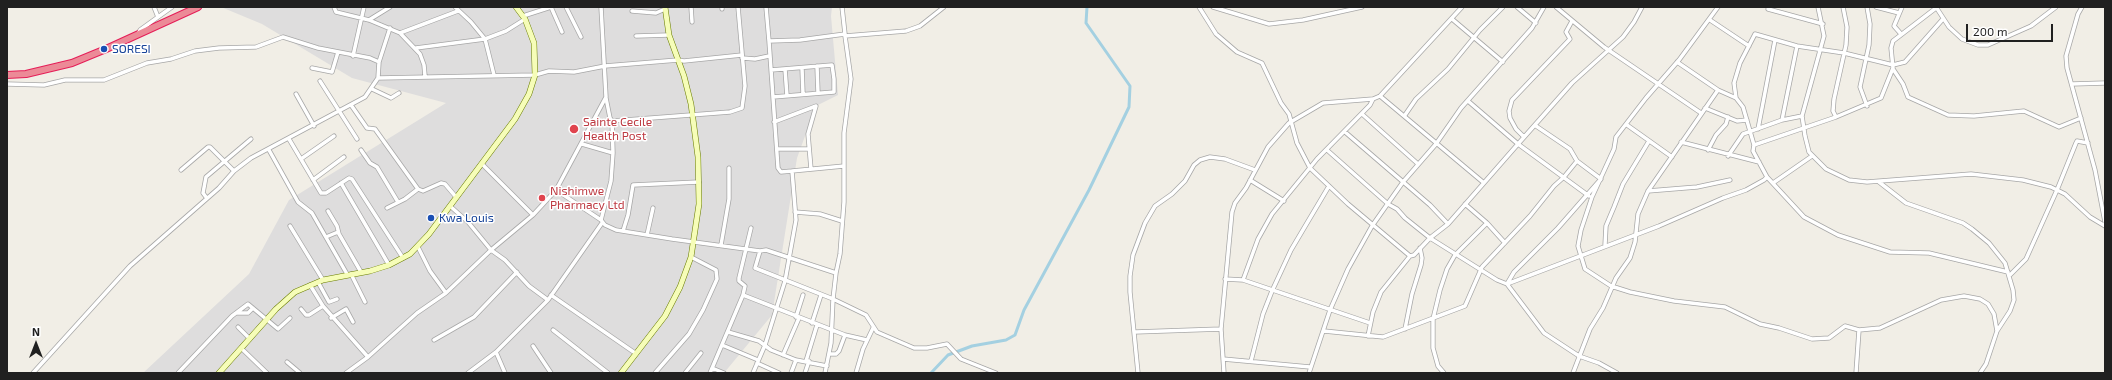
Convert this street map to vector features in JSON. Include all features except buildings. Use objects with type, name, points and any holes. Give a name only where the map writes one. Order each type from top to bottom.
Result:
[{"type":"highway","points":[[7,75],[26,74],[72,63],[138,35],[198,7]]},
{"type":"street","points":[[154,7],[158,17]]},
{"type":"street","points":[[138,35],[140,30],[172,7]]},
{"type":"street","points":[[334,7],[335,12],[369,20],[400,33],[416,48],[423,59],[425,76]]},
{"type":"street","points":[[353,56],[364,7]]},
{"type":"street","points":[[369,20],[390,7]]},
{"type":"street","points":[[454,7],[471,22],[484,39],[494,75]]},
{"type":"street","points":[[219,373],[291,295],[323,280],[389,265],[403,258],[418,247],[482,164],[526,102],[535,75],[534,43],[524,18],[516,7]]},
{"type":"street","points":[[416,48],[484,39],[506,30],[524,18],[551,7],[562,32]]},
{"type":"street","points":[[566,7],[581,37]]},
{"type":"street","points":[[471,372],[496,352],[548,300],[602,222],[611,181],[613,153],[612,121],[606,98],[601,7]]},
{"type":"street","points":[[691,7],[692,22]]},
{"type":"street","points":[[612,121],[736,111],[742,108],[745,86],[738,7]]},
{"type":"street","points":[[767,7],[769,56],[779,170],[792,172],[844,166]]},
{"type":"street","points":[[825,373],[829,354],[836,273],[840,254],[844,133],[851,73],[846,59],[842,7]]},
{"type":"street","points":[[769,41],[800,40],[906,31],[920,26],[944,7]]},
{"type":"street","points":[[1199,7],[1216,34],[1237,52],[1262,63],[1291,121],[1297,143],[1310,168],[1372,226],[1410,256]]},
{"type":"street","points":[[1213,7],[1269,24],[1303,20],[1362,7]]},
{"type":"street","points":[[1224,373],[1221,330],[1232,212],[1235,203],[1250,180],[1268,147],[1291,121],[1300,118],[1323,103],[1374,99],[1380,96],[1414,57],[1462,7]]},
{"type":"street","points":[[1405,115],[1416,99],[1448,69],[1503,7]]},
{"type":"street","points":[[1516,7],[1536,23]]},
{"type":"street","points":[[1309,373],[1330,310],[1348,269],[1372,226],[1403,182],[1436,144],[1468,101],[1536,23],[1544,7]]},
{"type":"street","points":[[1556,7],[1607,49],[1702,113]]},
{"type":"street","points":[[1368,336],[1370,323],[1381,292],[1410,256],[1414,255],[1430,238],[1448,224],[1518,144],[1536,126],[1572,83],[1607,49],[1623,37],[1634,22],[1642,7]]},
{"type":"street","points":[[1718,7],[1710,20],[1677,62],[1658,83],[1616,138],[1614,149],[1584,218],[1578,246],[1585,269],[1612,286],[1648,296],[1725,307],[1760,324],[1779,328],[1812,339],[1829,338],[1845,326],[1859,330],[1888,325],[1941,300],[1964,296],[1980,299],[1988,304],[1994,314],[1997,331]]},
{"type":"street","points":[[1818,7],[1823,24],[1824,36],[1802,116],[1806,141],[1812,156],[1826,169],[1840,177],[1857,181],[1879,182],[1971,174],[2023,180],[2057,190],[2073,198],[2090,217],[2105,226]]},
{"type":"street","points":[[1836,117],[1833,110],[1834,99],[1844,53],[1847,27],[1843,7]]},
{"type":"street","points":[[1867,7],[1870,24],[1866,60],[1860,87],[1867,106]]},
{"type":"street","points":[[1876,7],[1899,13]]},
{"type":"street","points":[[1901,34],[1894,26],[1902,7]]},
{"type":"street","points":[[1754,145],[1867,106],[1881,98],[1893,68],[1892,44],[1901,34],[1936,8],[1949,27],[1962,39],[1978,45],[1988,45],[2031,26],[2056,7]]},
{"type":"street","points":[[2082,7],[2078,14],[2066,56],[2101,194],[2105,222]]},
{"type":"street","points":[[621,373],[670,309],[691,257],[699,204],[698,151],[689,95],[669,34],[665,8],[656,13],[632,11]]},
{"type":"street","points":[[1768,9],[1823,24]]},
{"type":"street","points":[[400,33],[458,11]]},
{"type":"street","points":[[1452,19],[1503,62]]},
{"type":"street","points":[[1893,68],[1905,62],[1943,19]]},
{"type":"street","points":[[1710,20],[1749,46]]},
{"type":"street","points":[[1524,138],[1516,130],[1510,118],[1509,111],[1512,100],[1570,39],[1566,32],[1572,21]]},
{"type":"street","points":[[33,373],[130,266],[206,197],[219,188],[234,171],[251,158],[314,126],[339,110],[365,97],[372,89],[378,78],[379,62],[390,28]]},
{"type":"street","points":[[636,36],[669,34]]},
{"type":"street","points":[[1736,98],[1734,83],[1740,63],[1755,34],[1798,46],[1844,53],[1893,68],[1903,84],[1908,97],[1948,115],[1974,116],[2024,111],[2059,127],[2081,118]]},
{"type":"street","points":[[7,84],[44,85],[65,80],[104,80],[147,63],[171,59],[195,51],[219,48],[256,47],[283,37],[353,56],[370,58],[379,62]]},
{"type":"street","points":[[1758,129],[1775,40]]},
{"type":"street","points":[[1782,120],[1798,46]]},
{"type":"street","points":[[312,68],[332,72],[338,52]]},
{"type":"street","points":[[378,78],[535,75],[549,71],[574,72],[605,66],[678,60],[684,61],[742,57],[755,59],[769,56]]},
{"type":"street","points":[[1677,62],[1718,90],[1736,98],[1743,107],[1754,145],[1753,151],[1767,177],[1804,217],[1838,235],[1890,252],[1929,253],[2009,274]]},
{"type":"street","points":[[771,70],[832,64],[834,79],[834,92],[773,97]]},
{"type":"street","points":[[817,66],[818,93]]},
{"type":"street","points":[[802,68],[804,94]]},
{"type":"street","points":[[785,69],[787,96]]},
{"type":"street","points":[[320,81],[357,139]]},
{"type":"street","points":[[2072,84],[2105,83]]},
{"type":"street","points":[[372,89],[391,98],[399,93]]},
{"type":"street","points":[[1573,373],[1590,329],[1603,308],[1612,286],[1630,258],[1638,214],[1648,191],[1660,171],[1672,157],[1718,90]]},
{"type":"street","points":[[296,94],[314,126]]},
{"type":"street","points":[[1380,96],[1405,115],[1436,144],[1484,183]]},
{"type":"street","points":[[346,373],[368,357],[417,314],[446,293],[491,250],[533,215],[556,190],[606,98]]},
{"type":"street","points":[[1243,280],[1265,225],[1310,168],[1362,114],[1374,99]]},
{"type":"street","points":[[1468,101],[1518,144],[1592,197]]},
{"type":"street","points":[[351,105],[367,128],[375,129],[418,189],[423,191],[441,183],[445,184],[456,197]]},
{"type":"street","points":[[774,122],[816,106],[808,134],[811,169]]},
{"type":"street","points":[[1705,108],[1737,121],[1747,120]]},
{"type":"street","points":[[1362,114],[1418,164]]},
{"type":"street","points":[[1728,156],[1743,134],[1782,120],[1802,116]]},
{"type":"street","points":[[1708,150],[1716,135],[1726,124],[1728,117]]},
{"type":"street","points":[[1627,125],[1672,157]]},
{"type":"street","points":[[1536,126],[1570,149],[1577,161],[1601,179]]},
{"type":"street","points":[[1344,132],[1430,204],[1448,224]]},
{"type":"street","points":[[301,159],[334,136]]},
{"type":"street","points":[[206,197],[203,193],[206,177],[252,138]]},
{"type":"street","points":[[289,139],[322,193],[352,179],[403,258]]},
{"type":"street","points":[[1605,245],[1606,226],[1624,184],[1648,141]]},
{"type":"street","points":[[2009,274],[2026,259],[2077,141],[2088,143]]},
{"type":"street","points":[[1681,142],[1728,156],[1760,162]]},
{"type":"street","points":[[582,144],[613,153]]},
{"type":"street","points":[[181,170],[208,147],[210,147],[234,171]]},
{"type":"street","points":[[777,149],[809,149]]},
{"type":"street","points":[[269,150],[298,202],[312,213],[365,302]]},
{"type":"street","points":[[361,150],[370,163],[377,167],[398,202]]},
{"type":"street","points":[[1327,150],[1388,204],[1397,209],[1405,218],[1430,238],[1455,256],[1497,280],[1507,284],[1544,333],[1579,356],[1599,363],[1617,373]]},
{"type":"street","points":[[1773,183],[1812,156]]},
{"type":"street","points":[[313,180],[344,157]]},
{"type":"street","points":[[1138,373],[1130,292],[1132,260],[1140,235],[1155,206],[1185,181],[1194,165],[1200,160],[1210,157],[1225,159],[1255,170]]},
{"type":"street","points":[[1324,331],[1383,337],[1464,306],[1481,270],[1554,186],[1564,178],[1577,161]]},
{"type":"street","points":[[482,164],[533,215]]},
{"type":"street","points":[[721,244],[729,199],[729,168]]},
{"type":"street","points":[[753,373],[765,345],[777,309],[790,258],[795,231],[792,172]]},
{"type":"street","points":[[1507,284],[1746,190],[1767,177]]},
{"type":"street","points":[[1507,284],[1514,272],[1601,179]]},
{"type":"street","points":[[1250,180],[1284,201]]},
{"type":"street","points":[[1648,191],[1698,186],[1730,180]]},
{"type":"street","points":[[623,231],[628,215],[633,185],[699,182]]},
{"type":"street","points":[[1879,182],[1906,203],[1963,223],[1972,229],[2000,256],[2009,274],[2014,300],[2010,312],[1997,331],[1986,364],[1980,373]]},
{"type":"street","points":[[341,184],[389,265]]},
{"type":"street","points":[[1251,361],[1263,314],[1272,291],[1291,250],[1329,186]]},
{"type":"street","points":[[387,208],[418,189]]},
{"type":"street","points":[[556,190],[609,227],[647,235],[721,244],[760,251],[766,250],[836,273]]},
{"type":"street","points":[[1465,204],[1487,223],[1505,243]]},
{"type":"street","points":[[450,206],[468,222],[491,250],[517,272],[529,286],[548,300]]},
{"type":"street","points":[[647,235],[653,208]]},
{"type":"street","points":[[328,211],[361,272]]},
{"type":"street","points":[[795,212],[820,214],[842,221]]},
{"type":"street","points":[[1444,373],[1438,366],[1433,348],[1433,319],[1447,269],[1455,256],[1487,223]]},
{"type":"street","points":[[290,226],[323,280]]},
{"type":"street","points":[[710,373],[743,295],[745,286],[739,279],[751,228]]},
{"type":"street","points":[[326,237],[338,232]]},
{"type":"street","points":[[418,247],[430,271],[446,293]]},
{"type":"street","points":[[1405,329],[1412,294],[1421,265],[1422,258],[1420,248]]},
{"type":"street","points":[[760,251],[755,268],[833,299],[866,315],[873,328],[884,336],[914,348],[926,348],[947,344],[956,355],[965,362],[996,373]]},
{"type":"street","points":[[655,373],[689,334],[703,310],[717,279],[716,270],[691,257]]},
{"type":"street","points":[[434,340],[474,317],[517,272]]},
{"type":"street","points":[[1225,279],[1243,280],[1370,323]]},
{"type":"street","points":[[318,282],[329,302],[337,299]]},
{"type":"street","points":[[310,285],[332,318],[368,357]]},
{"type":"street","points":[[551,295],[635,354]]},
{"type":"street","points":[[743,295],[817,325],[831,328],[845,335],[867,340]]},
{"type":"street","points":[[812,322],[821,295]]},
{"type":"street","points":[[783,355],[798,317],[803,296]]},
{"type":"street","points":[[178,373],[246,304],[278,329],[290,318]]},
{"type":"street","points":[[301,309],[306,315],[309,315],[323,306]]},
{"type":"street","points":[[236,313],[248,313],[253,308]]},
{"type":"street","points":[[332,318],[346,309],[353,322]]},
{"type":"street","points":[[805,373],[817,325]]},
{"type":"street","points":[[238,327],[250,339]]},
{"type":"street","points":[[856,373],[867,340],[873,328]]},
{"type":"street","points":[[553,330],[608,373]]},
{"type":"street","points":[[1135,332],[1221,330]]},
{"type":"street","points":[[1856,373],[1859,330]]},
{"type":"street","points":[[728,332],[759,341],[771,350],[796,360],[827,366]]},
{"type":"street","points":[[829,354],[836,354],[839,351],[845,335]]},
{"type":"street","points":[[533,346],[551,373]]},
{"type":"street","points":[[722,346],[779,373]]},
{"type":"street","points":[[241,348],[267,373]]},
{"type":"street","points":[[496,352],[506,373]]},
{"type":"street","points":[[685,373],[701,353]]},
{"type":"street","points":[[791,373],[796,360]]},
{"type":"street","points":[[1223,360],[1251,361],[1310,367]]},
{"type":"street","points":[[287,362],[300,373]]},
{"type":"street","points":[[712,368],[724,373]]},
{"type":"shaded area","points":[[221,7],[832,7],[831,16],[838,95],[816,106],[797,158],[772,315],[724,373],[143,373],[249,274],[289,200],[446,103],[352,78],[262,24]]},
{"type":"waterway","points":[[931,373],[948,355],[972,346],[1006,340],[1015,335],[1024,310],[1089,190],[1129,107],[1130,86],[1086,23],[1087,7]]},
{"type":"place","name":"SORESI","points":[[104,49]]},
{"type":"place","name":"Sainte Cecile Health Post","points":[[574,129]]},
{"type":"place","name":"Nishimwe Pharmacy Ltd","points":[[542,198]]},
{"type":"place","name":"Kwa Louis","points":[[431,218]]}]
